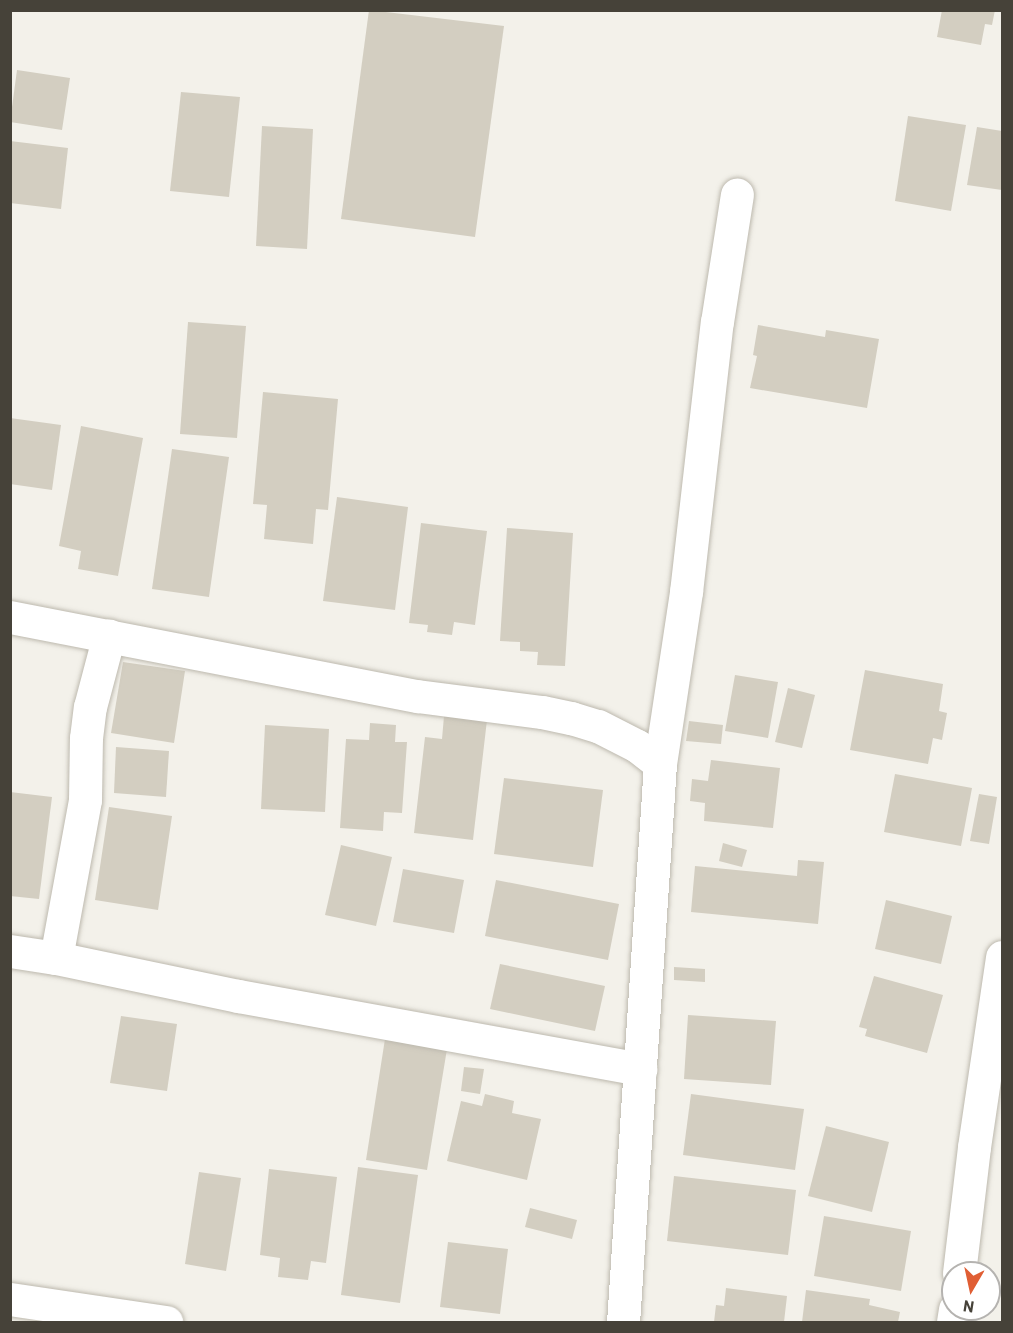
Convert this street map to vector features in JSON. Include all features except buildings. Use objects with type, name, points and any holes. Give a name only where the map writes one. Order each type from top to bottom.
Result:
[{"type":"street","points":[[623,1323],[660,764],[686,592],[717,322],[737,195]]},
{"type":"street","points":[[10,617],[109,634],[417,696],[542,712],[571,718],[598,726],[637,746],[660,764]]},
{"type":"street","points":[[56,958],[85,800],[86,738],[90,708],[109,634]]},
{"type":"street","points":[[10,951],[56,958],[238,996],[640,1069]]},
{"type":"street","points":[[960,1261],[974,1147],[1002,957]]},
{"type":"street","points":[[10,1299],[166,1323]]}]
